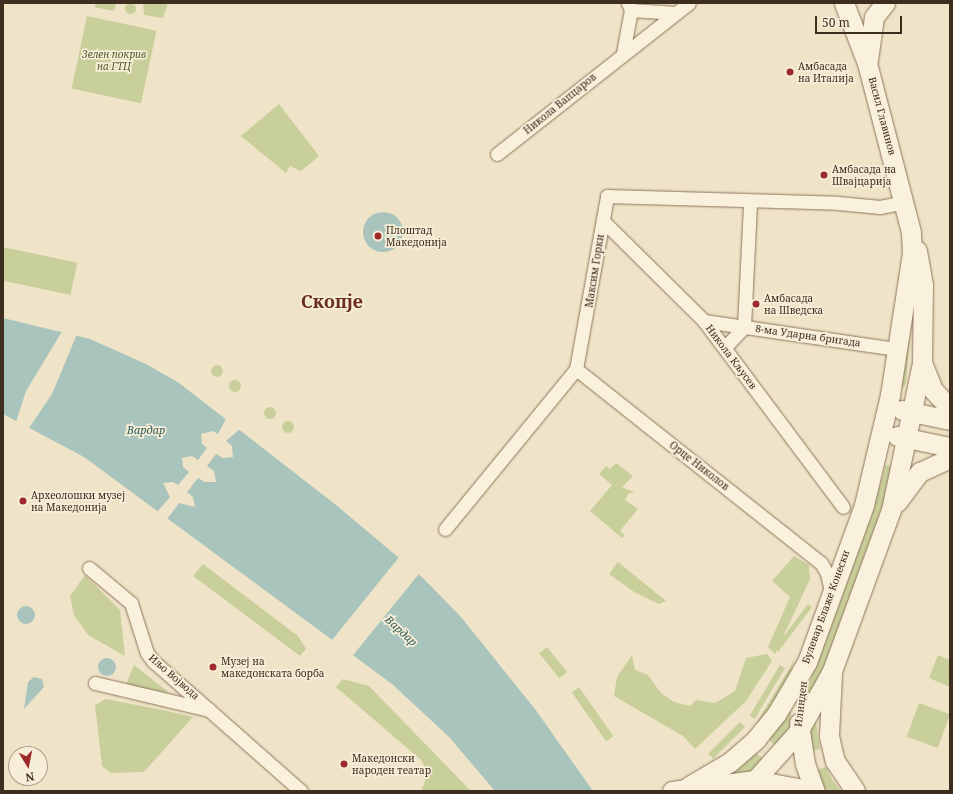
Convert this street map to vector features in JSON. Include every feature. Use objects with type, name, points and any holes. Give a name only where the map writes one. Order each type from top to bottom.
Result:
[{"type":"street","name":"Никола Вапцаров","points":[[497,154],[623,53],[689,3]]},
{"type":"street","name":"Васил Главинов","points":[[844,3],[867,63],[899,203],[911,232],[924,285],[922,363],[914,413]]},
{"type":"street","points":[[867,63],[872,22],[885,3]]},
{"type":"street","points":[[623,53],[629,6],[676,13]]},
{"type":"street","name":"Максим Горки","points":[[445,529],[576,369],[607,196],[750,202],[838,202],[844,200],[899,203]]},
{"type":"street","name":"8-ма Ударна бригада","points":[[750,202],[744,327],[897,349]]},
{"type":"street","name":"Никола Кљусев","points":[[603,221],[704,321],[843,507]]},
{"type":"street","name":"Васил Главинов","points":[[888,408],[912,253],[911,232]]},
{"type":"street","points":[[704,321],[744,327]]},
{"type":"street","points":[[725,348],[744,327]]},
{"type":"street","points":[[922,363],[933,390],[950,408]]},
{"type":"street","name":"Орце Николов","points":[[576,369],[821,563],[831,584],[831,596]]},
{"type":"street","points":[[888,408],[950,420]]},
{"type":"street","name":"Булевар Блаже Конески","points":[[681,789],[730,762],[756,739],[778,713],[807,662],[848,548],[888,408]]},
{"type":"street","points":[[736,791],[755,780],[798,732],[832,671],[891,510],[914,413]]},
{"type":"street","points":[[882,433],[950,446]]},
{"type":"street","points":[[891,510],[920,472],[950,458]]},
{"type":"street","points":[[821,563],[840,558],[848,548]]},
{"type":"street","name":"Иљо Војвода","points":[[89,568],[131,603],[147,653],[153,661],[301,791]]},
{"type":"street","name":"Илинден","points":[[681,789],[755,780],[815,791],[798,732],[807,662]]},
{"type":"street","points":[[832,671],[829,736],[835,761],[855,791]]},
{"type":"street","name":"Иљо Војвода","points":[[96,684],[209,710]]},
{"type":"green space","points":[[96,3],[116,3],[114,11],[94,7]]},
{"type":"green space","points":[[128,3],[132,3],[134,4],[134,12],[128,13],[125,10],[125,6]]},
{"type":"green space","points":[[143,3],[168,3],[163,18],[144,15]]},
{"type":"green space","name":"Зелен покрив на ГТЦ","points":[[87,16],[156,31],[141,103],[72,88]]},
{"type":"green space","points":[[279,104],[319,156],[301,171],[290,166],[286,173],[241,136]]},
{"type":"green space","points":[[3,247],[77,263],[70,295],[3,281]]},
{"type":"green space","points":[[913,302],[906,384],[903,387],[899,384]]},
{"type":"green space","points":[[215,365],[219,365],[223,371],[219,377],[215,377],[211,373],[211,369]]},
{"type":"green space","points":[[233,380],[237,380],[241,386],[237,392],[233,392],[229,388],[229,384]]},
{"type":"green space","points":[[268,407],[272,407],[276,413],[272,419],[268,419],[264,415],[264,411]]},
{"type":"green space","points":[[286,421],[290,421],[294,427],[290,433],[286,433],[282,429],[282,425]]},
{"type":"green space","points":[[616,463],[633,476],[622,487],[635,493],[629,493],[625,500],[638,509],[620,531],[625,535],[622,538],[590,511],[612,485],[599,474],[606,466],[610,469]]},
{"type":"green space","points":[[886,465],[895,467],[874,531],[810,700],[806,701],[807,689],[867,528]]},
{"type":"green space","points":[[794,556],[809,565],[810,579],[775,654],[768,647],[790,597],[772,581]]},
{"type":"green space","points":[[618,562],[666,601],[659,604],[634,592],[609,574]]},
{"type":"green space","points":[[203,564],[298,636],[306,649],[300,656],[193,576]]},
{"type":"green space","points":[[85,575],[120,610],[125,656],[88,635],[74,615],[70,596]]},
{"type":"green space","points":[[808,604],[812,607],[778,652],[774,649]]},
{"type":"green space","points":[[547,647],[567,672],[559,678],[539,653]]},
{"type":"green space","points":[[767,654],[772,661],[746,701],[695,749],[683,736],[614,696],[617,677],[632,655],[635,670],[648,675],[661,693],[674,702],[690,706],[696,700],[715,703],[735,691],[746,658]]},
{"type":"green space","points":[[938,655],[950,660],[950,687],[929,678]]},
{"type":"green space","points":[[795,659],[785,687],[756,726],[756,724]]},
{"type":"green space","points":[[134,665],[167,691],[167,693],[126,685]]},
{"type":"green space","points":[[780,665],[785,668],[755,719],[750,716]]},
{"type":"green space","points":[[343,679],[369,686],[471,791],[421,791],[428,773],[421,760],[336,687]]},
{"type":"green space","points":[[579,687],[613,736],[606,741],[572,692]]},
{"type":"green space","points":[[106,699],[193,717],[144,772],[111,773],[102,766],[95,705]]},
{"type":"green space","points":[[919,703],[950,714],[938,748],[907,737]]},
{"type":"green space","points":[[791,706],[791,732],[778,748],[766,737]]},
{"type":"green space","points":[[815,716],[820,749],[806,753],[804,733]]},
{"type":"green space","points":[[740,722],[745,727],[713,759],[708,754]]},
{"type":"green space","points":[[754,751],[765,761],[749,775],[726,779],[723,773]]},
{"type":"green space","points":[[826,767],[833,781],[841,791],[820,789],[812,772]]},
{"type":"water","points":[[383,212],[397,218],[403,232],[397,246],[383,252],[369,246],[363,232],[369,218]]},
{"type":"water","name":"Вардар","points":[[3,318],[90,339],[146,364],[179,383],[336,505],[423,578],[461,617],[535,709],[593,791],[495,791],[449,737],[392,684],[84,457],[3,414]]},
{"type":"water","points":[[26,606],[32,609],[35,615],[32,621],[26,624],[20,621],[17,615],[20,609]]},
{"type":"water","points":[[107,658],[113,661],[116,667],[113,673],[107,676],[101,673],[98,667],[101,661]]},
{"type":"water","points":[[34,677],[42,679],[44,687],[24,709],[28,682]]},
{"type":"pier","points":[[63,330],[77,334],[52,394],[29,428],[16,422],[26,391]]},
{"type":"pier","points":[[227,417],[241,428],[226,441],[232,446],[233,457],[223,458],[216,454],[207,466],[214,471],[216,482],[205,482],[198,478],[187,492],[193,497],[195,507],[179,503],[167,519],[157,512],[170,497],[163,483],[173,482],[178,485],[189,472],[183,467],[182,458],[192,456],[198,460],[207,448],[202,444],[201,434],[213,431],[218,434]]},
{"type":"pier","points":[[400,556],[420,572],[352,657],[331,641]]},
{"type":"place","name":"Амбасада на Италија","points":[[790,72]]},
{"type":"place","name":"Амбасада на Швајцарија","points":[[824,175]]},
{"type":"place","name":"Плоштад Македонија","points":[[378,236]]},
{"type":"place","name":"Амбасада на Шведска","points":[[756,304]]},
{"type":"place","name":"Археолошки музеј на Македонија","points":[[23,501]]},
{"type":"place","name":"Музеј на македонската борба","points":[[213,667]]},
{"type":"place","name":"Македонски народен театар","points":[[344,764]]},
{"type":"district","name":"Скопје","points":[[332,301]]}]
